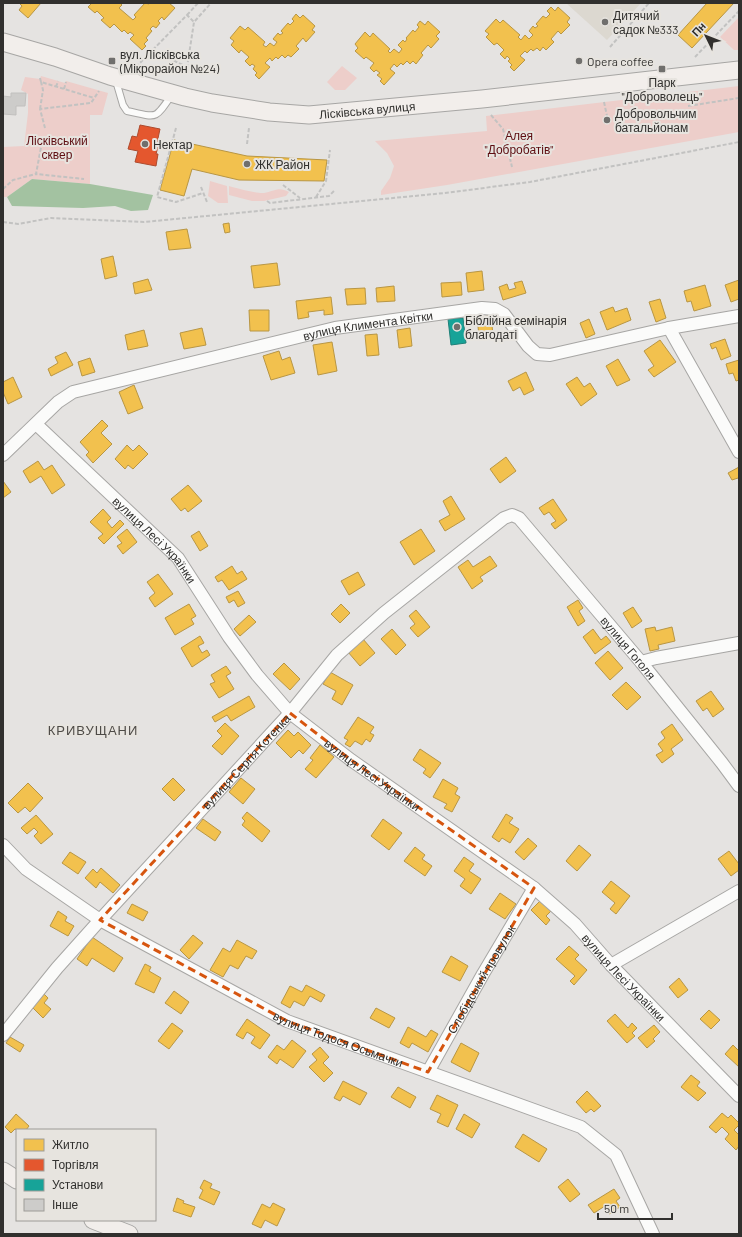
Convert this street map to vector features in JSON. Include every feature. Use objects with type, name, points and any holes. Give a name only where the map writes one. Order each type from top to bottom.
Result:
[{"type":"street","name":"Лісківська вулиця","points":[[3,42],[173,94],[248,109],[309,115],[482,99],[739,70]]},
{"type":"street","name":"вулиця Климента Квітки","points":[[3,455],[58,402],[72,392],[335,328],[482,308],[495,308],[504,314],[528,346],[537,354],[550,355],[669,328],[739,316]]},
{"type":"street","points":[[669,328],[739,452]]},
{"type":"street","name":"вулиця Лесі Українки","points":[[36,424],[178,558],[228,637],[257,675],[290,713],[351,760],[534,888],[575,924],[611,965],[739,1096]]},
{"type":"street","name":"вулиця Сергія Котенка","points":[[3,1035],[44,984],[100,920],[290,713],[337,655],[384,613],[504,518],[512,515]]},
{"type":"street","name":"вулиця Гоголя","points":[[512,515],[519,518],[640,662],[739,786]]},
{"type":"street","points":[[640,662],[739,643]]},
{"type":"street","name":"вулиця Тодося Осьмачки","points":[[3,845],[26,869],[100,920],[287,1021],[581,1127],[616,1154],[653,1234]]},
{"type":"street","name":"Слобідський провулок","points":[[428,1072],[483,974],[534,888]]},
{"type":"street","points":[[611,965],[739,891]]},
{"type":"street","points":[[3,1172],[16,1179]]},
{"type":"street","points":[[95,1221],[126,1234]]},
{"type":"lane","points":[[115,77],[123,105],[127,110],[152,116],[156,115],[160,112],[173,94]]},
{"type":"path","points":[[136,67],[198,3]]},
{"type":"path","points":[[186,74],[194,22],[211,3]]},
{"type":"path","points":[[610,47],[649,3]]},
{"type":"path","points":[[695,57],[739,11]]},
{"type":"path","points":[[187,15],[194,22]]},
{"type":"path","points":[[152,50],[187,67]]},
{"type":"path","points":[[40,78],[43,90],[40,109],[45,128]]},
{"type":"path","points":[[56,87],[58,81]]},
{"type":"path","points":[[41,82],[94,98]]},
{"type":"path","points":[[64,89],[66,82]]},
{"type":"path","points":[[40,109],[91,102],[99,91]]},
{"type":"path","points":[[688,106],[739,98]]},
{"type":"path","points":[[604,102],[607,116]]},
{"type":"path","points":[[491,115],[503,129],[512,167]]},
{"type":"path","points":[[176,128],[156,197],[176,202],[203,194]]},
{"type":"path","points":[[247,144],[249,128]]},
{"type":"path","points":[[36,174],[42,142]]},
{"type":"path","points":[[3,222],[18,224],[51,218],[144,222],[444,193],[530,182],[739,142]]},
{"type":"path","points":[[316,197],[326,181],[330,150]]},
{"type":"path","points":[[3,189],[13,180],[36,174],[84,179]]},
{"type":"path","points":[[282,185],[301,199]]},
{"type":"path","points":[[201,187],[207,202]]},
{"type":"path","points":[[267,201],[270,203],[330,196],[334,191]]},
{"type":"highlighted area","points":[[290,713],[351,760],[534,888],[428,1072],[287,1021],[100,920]]},
{"type":"shaded area","name":"Дитячий садок №333","points":[[566,3],[641,3],[607,40]]},
{"type":"shaded area","points":[[32,179],[90,184],[153,195],[148,210],[131,211],[115,206],[83,208],[12,206],[7,197]]},
{"type":"green space","points":[[739,17],[739,50],[734,50],[720,37]]},
{"type":"green space","points":[[342,66],[357,78],[345,90],[335,90],[327,82]]},
{"type":"green space","name":"Лісківський сквер","points":[[41,76],[65,83],[66,81],[108,93],[102,115],[90,115],[90,184],[32,179],[7,197],[3,197],[3,147],[24,146],[28,113],[28,94],[21,90],[25,77],[40,79]]},
{"type":"green space","name":"Алея \"Добробатів\"","points":[[739,86],[739,132],[447,185],[381,195],[381,191],[390,178],[394,166],[387,153],[375,141],[487,131],[486,116]]},
{"type":"green space","points":[[210,181],[227,186],[228,203],[218,203],[208,196]]},
{"type":"green space","points":[[229,186],[261,193],[279,189],[289,192],[286,196],[264,201],[252,201],[229,195]]},
{"type":"building: Житло","points":[[19,3],[41,3],[28,18],[19,10],[22,6]]},
{"type":"building: Житло","points":[[92,3],[120,3],[122,5],[119,8],[133,20],[136,17],[134,15],[145,3],[169,3],[175,8],[164,20],[162,17],[158,21],[160,23],[156,28],[153,26],[150,29],[152,31],[146,38],[148,40],[144,44],[146,46],[142,50],[130,39],[134,35],[130,32],[128,34],[124,30],[122,32],[114,24],[110,28],[101,20],[104,18],[97,11],[95,13],[88,7]]},
{"type":"building: Житло","points":[[707,3],[734,3],[692,48],[678,35]]},
{"type":"building: Житло","points":[[551,7],[555,11],[558,7],[570,18],[567,22],[570,25],[561,34],[558,31],[551,39],[554,42],[546,50],[543,47],[540,51],[537,48],[533,51],[531,49],[527,53],[525,51],[520,56],[525,60],[514,71],[510,67],[512,65],[508,61],[510,59],[507,56],[505,59],[500,54],[504,50],[497,43],[494,45],[486,37],[489,34],[485,31],[496,19],[500,23],[503,20],[520,35],[518,37],[521,40],[525,35],[529,39],[533,35],[529,31],[533,26],[535,28],[538,26],[536,24],[543,16],[546,18],[550,14],[547,11]]},
{"type":"building: Житло","points":[[296,14],[300,18],[303,15],[315,26],[312,30],[315,32],[306,42],[303,38],[296,46],[299,49],[291,57],[288,55],[285,58],[282,55],[278,59],[276,57],[272,61],[270,58],[265,63],[270,67],[259,79],[255,75],[257,73],[253,69],[255,66],[252,64],[250,66],[245,61],[249,57],[241,50],[239,53],[231,45],[234,41],[230,38],[240,26],[245,30],[248,27],[265,42],[263,45],[266,47],[270,43],[274,46],[277,42],[273,39],[278,33],[280,35],[283,33],[281,31],[288,23],[290,25],[294,21],[292,19]]},
{"type":"building: Житло","points":[[420,21],[425,25],[428,21],[440,32],[436,36],[439,39],[431,48],[428,45],[421,53],[423,55],[416,64],[413,61],[410,64],[407,61],[403,65],[401,63],[397,67],[394,64],[390,69],[395,73],[384,85],[380,81],[382,79],[377,75],[380,73],[376,70],[374,72],[370,68],[374,63],[366,57],[364,59],[355,51],[358,48],[355,44],[365,32],[370,37],[373,33],[390,49],[388,51],[390,53],[394,49],[399,53],[402,49],[398,45],[403,40],[405,42],[407,39],[406,38],[413,30],[415,32],[419,27],[417,25]]},
{"type":"building: Житло","name":"ЖК Район","points":[[174,140],[247,156],[327,160],[324,181],[239,180],[192,169],[184,196],[160,190]]},
{"type":"building: Житло","points":[[229,223],[230,232],[225,233],[223,224]]},
{"type":"building: Житло","points":[[187,229],[191,248],[169,250],[166,232]]},
{"type":"building: Житло","points":[[113,256],[117,276],[105,279],[101,259]]},
{"type":"building: Житло","points":[[277,263],[280,285],[254,288],[251,266]]},
{"type":"building: Житло","points":[[482,271],[484,290],[468,292],[466,273]]},
{"type":"building: Житло","points":[[148,279],[152,290],[135,294],[133,283]]},
{"type":"building: Житло","points":[[739,280],[739,299],[731,302],[725,285]]},
{"type":"building: Житло","points":[[522,281],[526,293],[503,300],[499,287],[507,284],[509,290],[516,288],[514,283]]},
{"type":"building: Житло","points":[[461,282],[462,295],[442,297],[441,283]]},
{"type":"building: Житло","points":[[705,285],[711,306],[694,311],[691,301],[687,302],[684,291]]},
{"type":"building: Житло","points":[[394,286],[395,301],[377,302],[376,288]]},
{"type":"building: Житло","points":[[365,288],[366,304],[347,305],[345,289]]},
{"type":"building: Житло","points":[[331,297],[333,314],[324,315],[324,310],[308,312],[309,317],[298,319],[296,301]]},
{"type":"building: Житло","points":[[660,299],[666,318],[656,322],[649,302]]},
{"type":"building: Житло","points":[[613,307],[615,312],[627,308],[631,320],[607,330],[600,312]]},
{"type":"building: Житло","points":[[249,310],[269,310],[269,331],[250,331]]},
{"type":"building: Житло","points":[[491,316],[493,335],[479,336],[477,317]]},
{"type":"building: Житло","points":[[589,319],[595,334],[586,338],[580,323]]},
{"type":"building: Житло","points":[[202,328],[206,345],[184,349],[180,333]]},
{"type":"building: Житло","points":[[410,328],[412,346],[399,348],[397,330]]},
{"type":"building: Житло","points":[[144,330],[148,346],[128,350],[125,335]]},
{"type":"building: Житло","points":[[377,334],[379,355],[367,356],[365,335]]},
{"type":"building: Житло","points":[[725,339],[731,356],[721,360],[716,347],[712,349],[710,344]]},
{"type":"building: Житло","points":[[660,340],[676,362],[654,377],[648,370],[654,366],[644,351]]},
{"type":"building: Житло","points":[[332,342],[337,371],[318,375],[313,345]]},
{"type":"building: Житло","points":[[279,351],[282,360],[290,357],[295,373],[271,380],[263,356]]},
{"type":"building: Житло","points":[[66,352],[73,365],[51,376],[48,369],[58,363],[55,357]]},
{"type":"building: Житло","points":[[90,358],[95,372],[82,376],[78,362]]},
{"type":"building: Житло","points":[[618,359],[630,380],[617,386],[606,366]]},
{"type":"building: Житло","points":[[739,360],[739,380],[736,381],[733,373],[729,374],[726,364]]},
{"type":"building: Житло","points":[[526,372],[534,390],[524,395],[520,387],[513,391],[508,381]]},
{"type":"building: Житло","points":[[13,377],[22,397],[8,404],[3,392],[3,382]]},
{"type":"building: Житло","points":[[577,377],[584,387],[590,383],[597,394],[581,406],[566,384]]},
{"type":"building: Житло","points":[[134,385],[143,408],[128,414],[119,392]]},
{"type":"building: Житло","points":[[102,420],[108,426],[101,433],[112,444],[93,463],[86,455],[89,452],[80,442]]},
{"type":"building: Житло","points":[[127,445],[133,451],[139,445],[148,454],[133,469],[128,465],[125,469],[115,459]]},
{"type":"building: Житло","points":[[506,457],[516,471],[500,483],[490,469]]},
{"type":"building: Житло","points":[[38,461],[44,470],[52,465],[65,485],[52,494],[41,476],[30,483],[23,471]]},
{"type":"building: Житло","points":[[739,467],[739,480],[738,478],[732,480],[728,473]]},
{"type":"building: Житло","points":[[3,481],[11,492],[3,498]]},
{"type":"building: Житло","points":[[188,485],[202,501],[188,512],[185,508],[181,511],[171,499]]},
{"type":"building: Житло","points":[[451,496],[465,519],[445,531],[439,521],[450,515],[443,501]]},
{"type":"building: Житло","points":[[553,499],[567,520],[555,529],[551,524],[556,521],[549,512],[544,515],[539,508]]},
{"type":"building: Житло","points":[[103,509],[111,518],[107,522],[112,528],[120,520],[124,524],[104,544],[98,538],[103,534],[90,522]]},
{"type":"building: Житло","points":[[127,529],[137,542],[123,554],[117,546],[122,543],[117,537]]},
{"type":"building: Житло","points":[[421,529],[435,551],[414,565],[400,542]]},
{"type":"building: Житло","points":[[199,531],[208,546],[200,551],[191,536]]},
{"type":"building: Житло","points":[[490,556],[497,566],[480,577],[483,581],[472,589],[458,567],[468,560],[473,567]]},
{"type":"building: Житло","points":[[232,566],[237,574],[242,571],[247,579],[229,590],[222,580],[218,582],[215,577]]},
{"type":"building: Житло","points":[[358,572],[365,585],[349,595],[341,581]]},
{"type":"building: Житло","points":[[158,574],[173,594],[155,607],[149,598],[155,593],[147,582]]},
{"type":"building: Житло","points":[[238,591],[245,603],[238,607],[234,600],[229,603],[226,597]]},
{"type":"building: Житло","points":[[578,600],[583,608],[579,611],[585,621],[578,626],[567,607]]},
{"type":"building: Житло","points":[[189,604],[196,616],[191,619],[194,624],[175,635],[165,618]]},
{"type":"building: Житло","points":[[341,604],[350,613],[340,623],[331,614]]},
{"type":"building: Житло","points":[[633,607],[642,621],[632,628],[623,613]]},
{"type":"building: Житло","points":[[416,610],[430,627],[418,637],[410,628],[415,624],[409,616]]},
{"type":"building: Житло","points":[[249,615],[256,622],[240,636],[234,629]]},
{"type":"building: Житло","points":[[655,627],[656,631],[672,627],[675,641],[658,645],[659,649],[650,651],[645,629]]},
{"type":"building: Житло","points":[[392,629],[406,645],[396,655],[381,639]]},
{"type":"building: Житло","points":[[593,629],[601,640],[606,636],[611,642],[595,654],[583,637]]},
{"type":"building: Житло","points":[[200,636],[204,643],[198,646],[202,653],[207,650],[210,655],[192,667],[181,648]]},
{"type":"building: Житло","points":[[363,639],[375,653],[360,666],[348,652]]},
{"type":"building: Житло","points":[[608,651],[623,668],[610,680],[595,663]]},
{"type":"building: Житло","points":[[284,663],[300,679],[290,690],[273,674]]},
{"type":"building: Житло","points":[[226,666],[231,673],[226,676],[234,689],[219,698],[210,684],[215,682],[211,675]]},
{"type":"building: Житло","points":[[330,672],[353,685],[342,705],[332,699],[336,691],[323,684]]},
{"type":"building: Житло","points":[[626,682],[641,697],[627,710],[612,695]]},
{"type":"building: Житло","points":[[711,691],[724,709],[713,717],[707,708],[703,711],[696,701]]},
{"type":"building: Житло","points":[[249,696],[255,707],[231,721],[227,715],[215,722],[212,717]]},
{"type":"building: Житло","points":[[358,717],[374,727],[370,733],[374,735],[370,742],[366,739],[362,745],[355,741],[350,747],[345,744],[348,740],[344,738]]},
{"type":"building: Житло","points":[[225,723],[239,736],[222,755],[212,746],[222,736],[217,731]]},
{"type":"building: Житло","points":[[672,724],[683,740],[671,749],[674,754],[662,763],[656,755],[663,751],[658,744],[665,738],[661,732]]},
{"type":"building: Житло","points":[[288,730],[294,736],[298,732],[311,745],[303,754],[299,750],[291,758],[276,743]]},
{"type":"building: Житло","points":[[320,745],[334,757],[316,778],[305,769],[313,760],[310,758]]},
{"type":"building: Житло","points":[[420,749],[441,763],[430,778],[423,773],[426,769],[413,760]]},
{"type":"building: Житло","points":[[173,778],[185,790],[174,801],[162,789]]},
{"type":"building: Житло","points":[[241,778],[255,789],[243,804],[229,792]]},
{"type":"building: Житло","points":[[443,779],[458,788],[455,794],[460,797],[452,812],[444,808],[447,804],[433,797]]},
{"type":"building: Житло","points":[[28,783],[43,798],[30,812],[25,807],[18,813],[8,803]]},
{"type":"building: Житло","points":[[247,812],[270,831],[262,842],[242,825],[245,821],[242,818]]},
{"type":"building: Житло","points":[[506,814],[513,818],[509,823],[519,829],[510,843],[502,838],[499,842],[492,837]]},
{"type":"building: Житло","points":[[36,815],[53,834],[41,844],[34,836],[38,832],[34,828],[27,834],[21,828]]},
{"type":"building: Житло","points":[[203,819],[221,832],[215,841],[196,828]]},
{"type":"building: Житло","points":[[383,819],[402,833],[389,850],[371,836]]},
{"type":"building: Житло","points":[[528,838],[537,846],[524,860],[515,852]]},
{"type":"building: Житло","points":[[579,845],[591,855],[577,871],[566,861]]},
{"type":"building: Житло","points":[[415,847],[425,855],[422,859],[432,866],[425,876],[404,861]]},
{"type":"building: Житло","points":[[729,851],[739,864],[739,870],[731,876],[718,859]]},
{"type":"building: Житло","points":[[70,852],[86,862],[78,874],[62,863]]},
{"type":"building: Житло","points":[[464,857],[474,864],[469,871],[481,879],[471,894],[460,886],[465,879],[454,871]]},
{"type":"building: Житло","points":[[101,868],[120,885],[113,893],[100,882],[96,888],[85,878],[93,869],[97,873]]},
{"type":"building: Житло","points":[[611,881],[630,896],[616,914],[610,909],[615,903],[602,892]]},
{"type":"building: Житло","points":[[500,893],[516,904],[505,919],[489,909]]},
{"type":"building: Житло","points":[[545,896],[555,907],[546,916],[550,920],[546,925],[531,910]]},
{"type":"building: Житло","points":[[132,904],[148,912],[143,921],[127,913]]},
{"type":"building: Житло","points":[[58,911],[67,917],[65,921],[74,926],[68,936],[50,926]]},
{"type":"building: Житло","points":[[193,935],[203,943],[189,959],[180,950]]},
{"type":"building: Житло","points":[[92,937],[123,958],[114,972],[92,958],[87,966],[77,959]]},
{"type":"building: Житло","points":[[237,940],[257,951],[252,959],[246,956],[238,969],[230,965],[223,977],[210,970],[223,948],[230,952]]},
{"type":"building: Житло","points":[[569,946],[579,955],[575,959],[587,970],[574,985],[570,981],[575,976],[556,959]]},
{"type":"building: Житло","points":[[451,956],[468,966],[460,981],[442,972]]},
{"type":"building: Житло","points":[[145,964],[151,967],[149,971],[161,978],[154,993],[135,984]]},
{"type":"building: Житло","points":[[679,978],[688,990],[678,998],[669,987]]},
{"type":"building: Житло","points":[[306,985],[325,995],[321,1002],[310,996],[304,1006],[294,1001],[290,1008],[281,1003],[290,986],[302,992]]},
{"type":"building: Житло","points":[[174,991],[189,1002],[181,1014],[165,1003]]},
{"type":"building: Житло","points":[[44,994],[48,998],[44,1003],[51,1009],[43,1018],[32,1007]]},
{"type":"building: Житло","points":[[376,1008],[395,1018],[389,1028],[370,1018]]},
{"type":"building: Житло","points":[[709,1010],[720,1020],[711,1029],[700,1019]]},
{"type":"building: Житло","points":[[615,1014],[628,1028],[632,1023],[637,1028],[632,1033],[635,1036],[627,1043],[607,1021]]},
{"type":"building: Житло","points":[[247,1019],[270,1035],[260,1049],[251,1043],[255,1037],[247,1032],[243,1039],[236,1035]]},
{"type":"building: Житло","points":[[172,1023],[183,1031],[169,1049],[158,1041]]},
{"type":"building: Житло","points":[[654,1025],[660,1032],[653,1039],[655,1041],[647,1048],[638,1038]]},
{"type":"building: Житло","points":[[408,1027],[426,1037],[431,1030],[438,1034],[428,1052],[412,1043],[409,1048],[400,1043]]},
{"type":"building: Житло","points":[[10,1037],[24,1045],[20,1052],[6,1043]]},
{"type":"building: Житло","points":[[292,1040],[306,1051],[293,1068],[280,1059],[277,1064],[268,1057],[277,1045],[284,1050]]},
{"type":"building: Житло","points":[[461,1043],[479,1053],[470,1072],[451,1062]]},
{"type":"building: Житло","points":[[733,1045],[739,1051],[739,1067],[725,1054]]},
{"type":"building: Житло","points":[[320,1047],[329,1057],[323,1063],[333,1073],[324,1082],[309,1067],[317,1060],[312,1054]]},
{"type":"building: Житло","points":[[691,1075],[700,1082],[697,1086],[706,1093],[698,1101],[681,1087]]},
{"type":"building: Житло","points":[[343,1081],[367,1093],[360,1105],[343,1096],[340,1101],[334,1098]]},
{"type":"building: Житло","points":[[398,1087],[416,1097],[410,1108],[391,1097]]},
{"type":"building: Житло","points":[[587,1091],[601,1106],[594,1112],[591,1109],[586,1113],[576,1102]]},
{"type":"building: Житло","points":[[437,1095],[458,1105],[448,1127],[437,1122],[441,1114],[430,1109]]},
{"type":"building: Житло","points":[[722,1113],[728,1118],[731,1115],[739,1123],[734,1130],[739,1135],[739,1146],[736,1150],[725,1139],[729,1134],[722,1127],[716,1133],[709,1127]]},
{"type":"building: Житло","points":[[16,1114],[29,1126],[27,1129],[15,1129],[11,1133],[5,1127]]},
{"type":"building: Житло","points":[[464,1114],[480,1124],[472,1138],[456,1129]]},
{"type":"building: Житло","points":[[523,1134],[547,1149],[539,1162],[515,1147]]},
{"type":"building: Житло","points":[[568,1179],[580,1194],[570,1202],[558,1187]]},
{"type":"building: Житло","points":[[204,1180],[212,1184],[210,1188],[220,1192],[214,1205],[199,1198],[203,1190],[200,1188]]},
{"type":"building: Житло","points":[[614,1189],[620,1198],[616,1201],[620,1207],[609,1214],[605,1206],[594,1213],[588,1205]]},
{"type":"building: Житло","points":[[177,1198],[184,1201],[183,1203],[195,1207],[191,1217],[173,1211]]},
{"type":"building: Житло","points":[[273,1203],[285,1209],[277,1226],[265,1220],[261,1228],[252,1224],[262,1204],[270,1208]]},
{"type":"building: Торгівля","points":[[140,125],[160,129],[157,143],[159,143],[156,154],[158,154],[156,166],[135,162],[138,151],[128,149],[132,136],[137,137]]},
{"type":"building: Установи","points":[[463,318],[466,343],[451,345],[448,319]]},
{"type":"building: Інше","points":[[11,93],[26,93],[25,106],[16,106],[16,115],[3,114],[3,96],[11,97]]},
{"type":"place","name":"Дитячий садок №333","points":[[605,22]]},
{"type":"place","name":"вул. Лісківська (Мікрорайон №24)","points":[[112,61]]},
{"type":"place","name":"Opera coffee","points":[[579,61]]},
{"type":"place","name":"Парк \"Доброволець\"","points":[[662,69]]},
{"type":"place","name":"Добровольчим батальйонам","points":[[607,120]]},
{"type":"place","name":"Нектар","points":[[145,144]]},
{"type":"place","name":"ЖК Район","points":[[247,164]]},
{"type":"place","name":"Біблійна семінарія благодаті","points":[[457,327]]},
{"type":"district","name":"КРИВУЩАНИ","points":[[93,730]]}]
